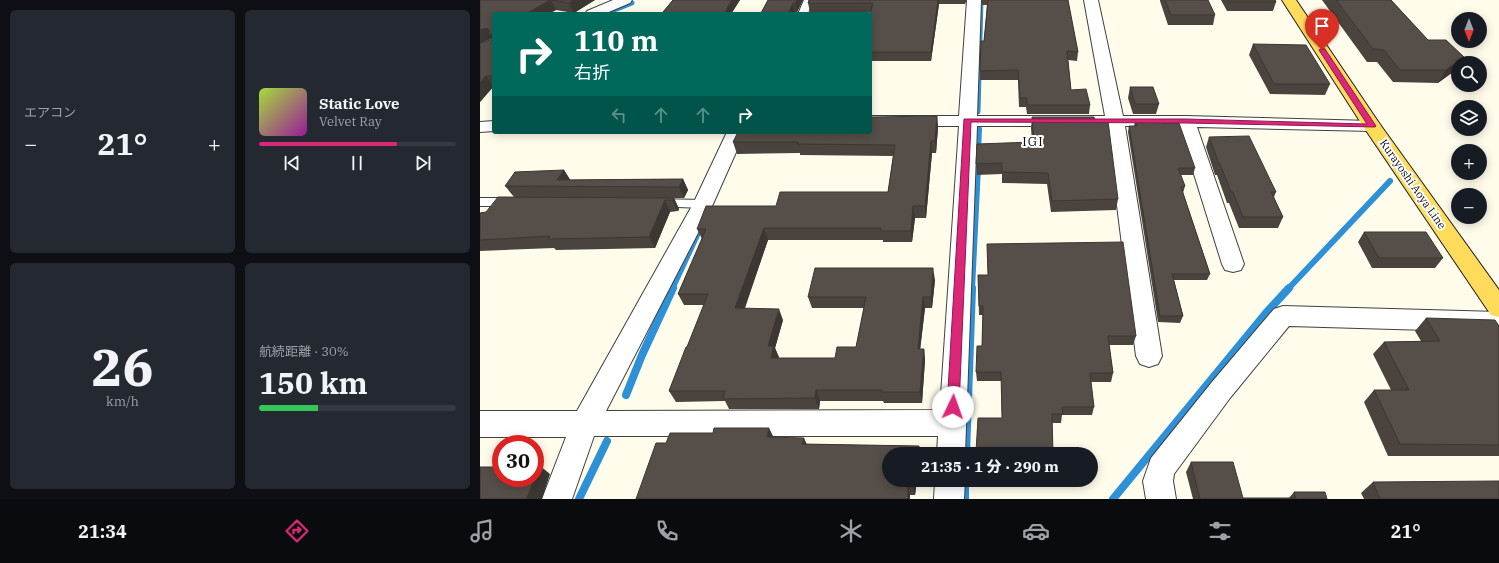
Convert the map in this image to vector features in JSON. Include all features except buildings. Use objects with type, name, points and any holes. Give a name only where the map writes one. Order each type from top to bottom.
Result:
[{"type":"main road","name":"Kurayoshi Aoya Line","points":[[1289,0],[1372,126],[1499,308]]},
{"type":"street","points":[[597,12],[625,0]]},
{"type":"street","points":[[951,447],[974,0]]},
{"type":"street","points":[[1091,0],[1115,121],[1149,356]]},
{"type":"street","points":[[872,121],[1186,121],[1372,126]]},
{"type":"street","points":[[1186,121],[1233,264]]},
{"type":"street","points":[[480,127],[492,126]]},
{"type":"street","points":[[557,499],[584,424],[703,204],[735,134]]},
{"type":"street","points":[[1161,499],[1158,481],[1161,468],[1221,390],[1283,316],[1499,322]]},
{"type":"street","points":[[480,424],[952,423]]},
{"type":"street","points":[[949,499],[950,487]]},
{"type":"lane","points":[[804,12],[808,0]]},
{"type":"lane","points":[[480,202],[528,202]]},
{"type":"lane","points":[[647,203],[703,204]]},
{"type":"waterway","points":[[978,112],[981,0]]},
{"type":"waterway","points":[[609,12],[632,3]]},
{"type":"waterway","points":[[978,152],[979,129]]},
{"type":"waterway","points":[[972,289],[978,167]]},
{"type":"waterway","points":[[1288,289],[1390,181]]},
{"type":"waterway","points":[[672,289],[699,231]]},
{"type":"waterway","points":[[626,395],[642,355],[673,288]]},
{"type":"waterway","points":[[966,447],[972,288]]},
{"type":"waterway","points":[[1113,499],[1266,313],[1289,288]]},
{"type":"waterway","points":[[579,499],[607,441]]},
{"type":"waterway","points":[[965,487],[965,499]]},
{"type":"district","name":"IGI","points":[[1033,141]]},
{"type":"route","points":[[953,407],[967,120],[1186,121],[1372,126],[1322,50]]}]
